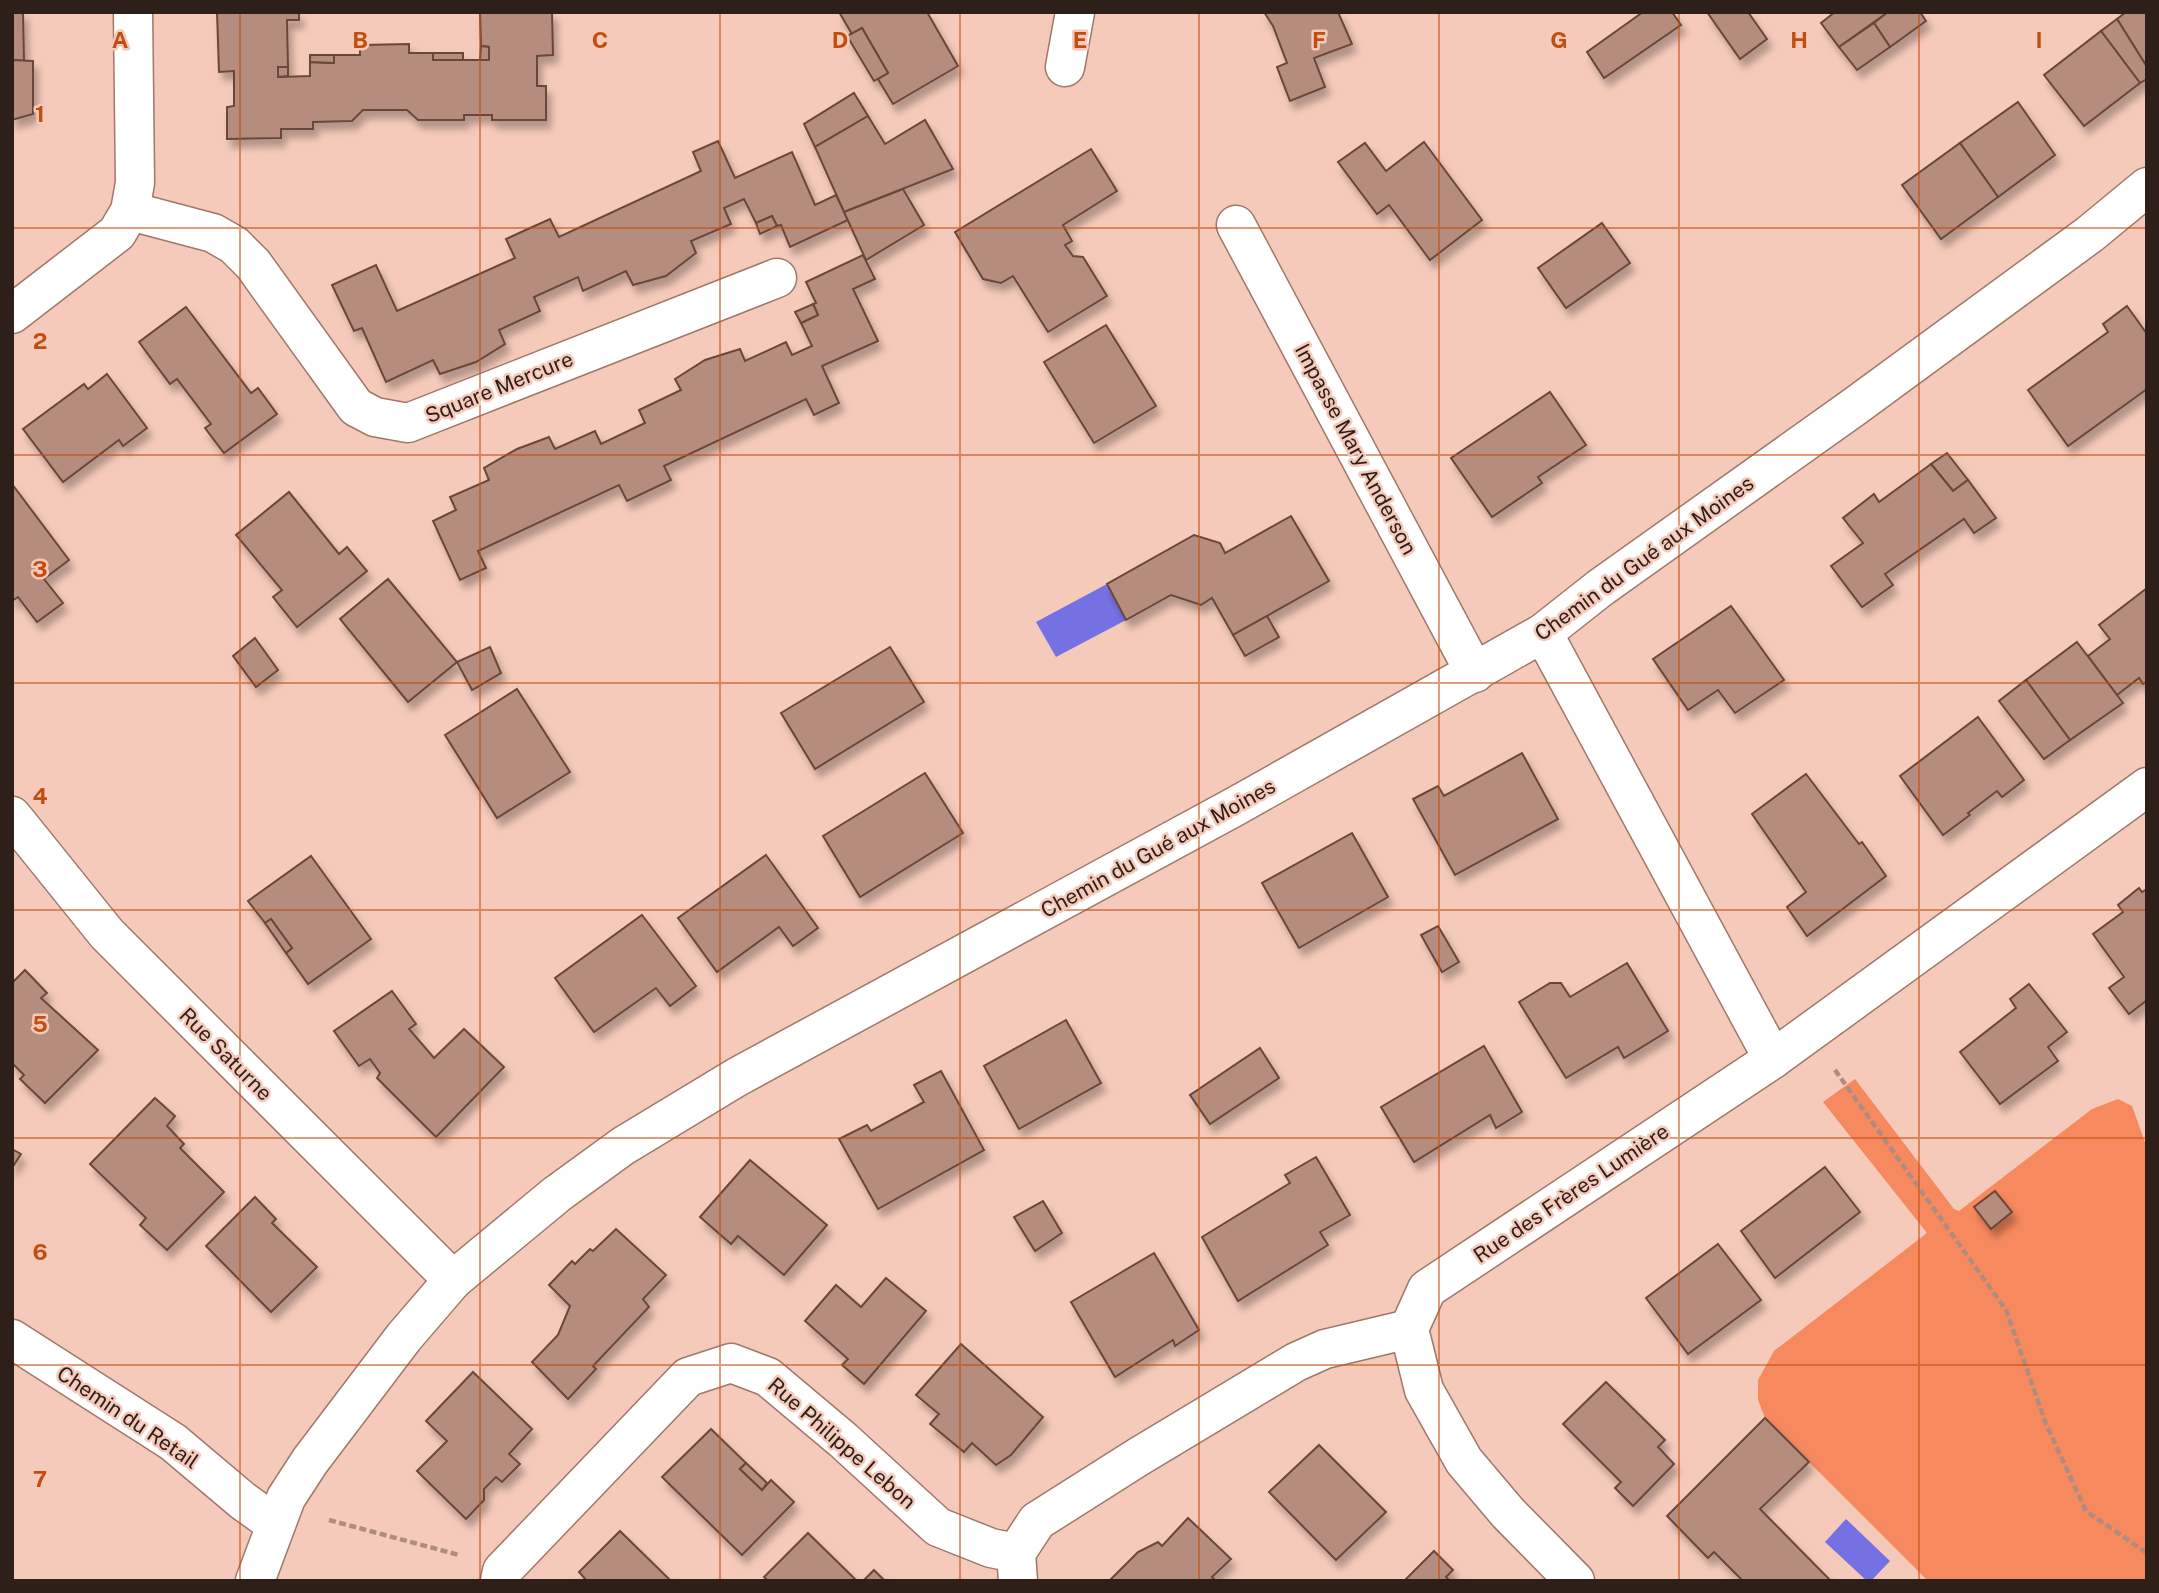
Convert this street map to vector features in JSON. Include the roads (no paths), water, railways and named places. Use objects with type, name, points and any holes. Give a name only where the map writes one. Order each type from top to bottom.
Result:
[{"type":"street","points":[[12,314],[117,233],[130,211],[135,183],[133,12]]},
{"type":"street","points":[[1065,67],[1075,12]]},
{"type":"street","name":"Chemin du Gué aux Moines","points":[[255,1581],[281,1511],[310,1461],[404,1337],[453,1280],[548,1201],[612,1154],[737,1077],[1236,806],[1543,633],[1600,588],[2090,234],[2147,187]]},
{"type":"street","name":"Square Mercure","points":[[130,211],[214,233],[234,245],[253,264],[356,407],[375,417],[408,423],[777,278]]},
{"type":"street","name":"Impasse Mary Anderson","points":[[1236,225],[1475,673]]},
{"type":"street","points":[[1543,633],[1773,1059]]},
{"type":"street","name":"Rue des Frères Lumière","points":[[1409,1329],[1427,1289],[1773,1059],[2147,787]]},
{"type":"street","name":"Rue Saturne","points":[[12,816],[107,934],[453,1280]]},
{"type":"street","points":[[1017,1567],[1037,1521],[1138,1457],[1296,1362],[1325,1349],[1409,1329],[1424,1390],[1464,1461],[1508,1513],[1575,1581]]},
{"type":"street","name":"Chemin du Retail","points":[[12,1339],[173,1442],[243,1501],[281,1511]]},
{"type":"street","name":"Rue Philippe Lebon","points":[[501,1576],[688,1377],[731,1363],[768,1377],[843,1440],[938,1527],[991,1548],[1017,1567]]}]
